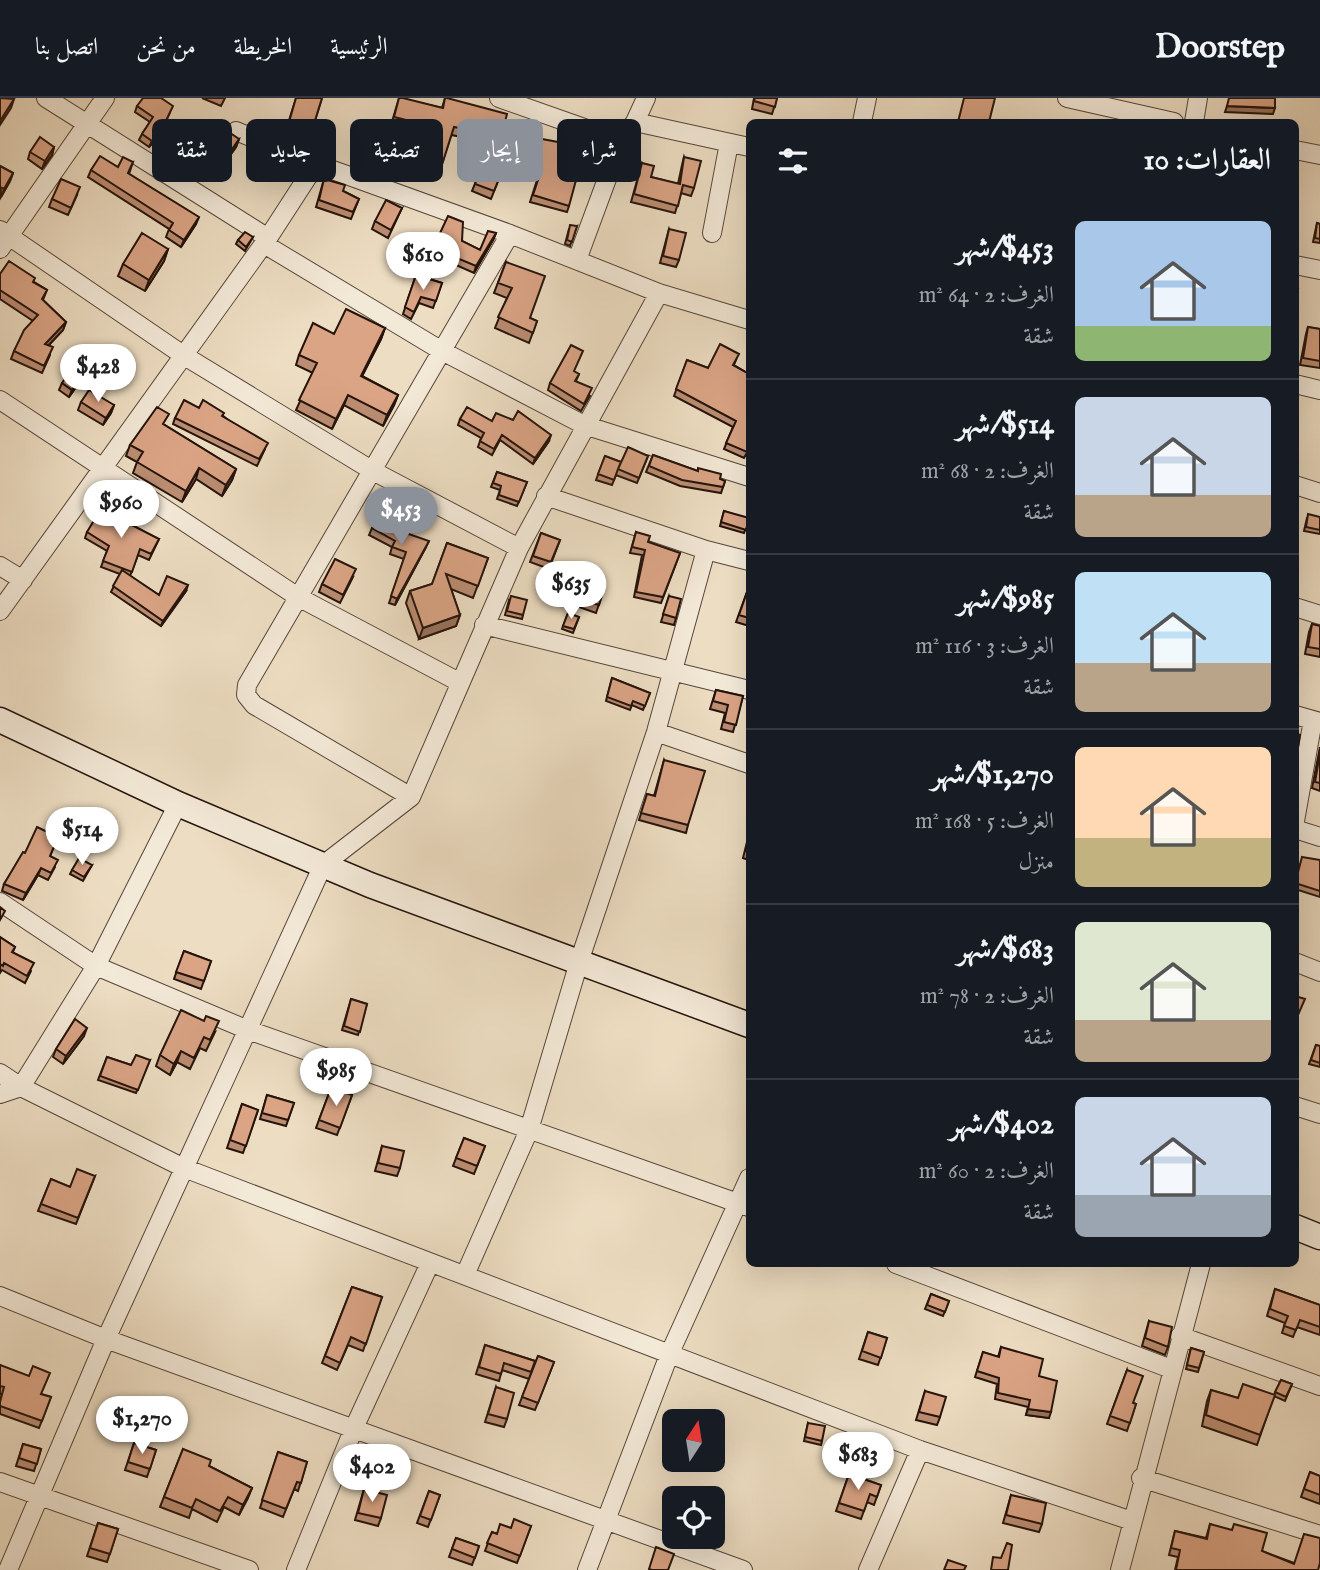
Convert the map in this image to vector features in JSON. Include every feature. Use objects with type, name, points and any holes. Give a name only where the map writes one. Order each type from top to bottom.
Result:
[{"type":"street","points":[[46,98],[442,351],[584,425],[746,476]]},
{"type":"street","points":[[105,98],[3,238],[183,355],[373,471],[519,548]]},
{"type":"street","points":[[499,98],[559,119]]},
{"type":"street","points":[[636,119],[646,98]]},
{"type":"street","points":[[863,119],[867,98]]},
{"type":"street","points":[[1067,98],[1161,119]]},
{"type":"street","points":[[1195,119],[1198,98]]},
{"type":"street","points":[[641,123],[746,146]]},
{"type":"street","points":[[236,131],[246,135]]},
{"type":"street","points":[[712,233],[729,143]]},
{"type":"street","points":[[1299,151],[1320,155]]},
{"type":"street","points":[[336,171],[510,234],[659,293],[746,319]]},
{"type":"street","points":[[0,611],[266,241],[304,182]]},
{"type":"street","points":[[577,260],[606,182]]},
{"type":"street","points":[[411,797],[254,705],[246,695],[247,685],[510,234]]},
{"type":"street","points":[[1299,266],[1320,270]]},
{"type":"street","points":[[8,1570],[37,1495],[106,1339],[323,865],[411,797],[519,548],[584,425],[659,293]]},
{"type":"street","points":[[1299,385],[1320,390]]},
{"type":"street","points":[[0,400],[298,597],[459,682]]},
{"type":"street","points":[[1299,486],[1320,493]]},
{"type":"street","points":[[546,496],[706,550],[746,560]]},
{"type":"street","points":[[465,1275],[529,1130],[579,962],[656,732],[706,550]]},
{"type":"street","points":[[0,566],[23,580]]},
{"type":"street","points":[[1299,608],[1320,615]]},
{"type":"street","points":[[484,625],[746,689]]},
{"type":"street","points":[[1299,716],[1316,721],[1299,802]]},
{"type":"street","points":[[0,720],[178,804],[323,865],[746,1024]]},
{"type":"street","points":[[656,732],[746,763]]},
{"type":"street","points":[[0,1094],[21,1087],[96,966],[178,804]]},
{"type":"street","points":[[1299,830],[1320,837]]},
{"type":"street","points":[[0,902],[96,966],[248,1030],[744,1205],[669,1355],[587,1570]]},
{"type":"street","points":[[1299,964],[1320,972]]},
{"type":"street","points":[[0,1073],[21,1087],[184,1168],[920,1450],[1132,1521]]},
{"type":"street","points":[[1299,1107],[1320,1114]]},
{"type":"street","points":[[1299,1229],[1320,1237]]},
{"type":"street","points":[[296,1570],[355,1428],[430,1262]]},
{"type":"street","points":[[904,1267],[1171,1369]]},
{"type":"street","points":[[1119,1570],[1141,1478],[1200,1267]]},
{"type":"street","points":[[0,1296],[106,1339],[355,1428],[606,1523],[743,1570]]},
{"type":"street","points":[[1180,1336],[1320,1386]]},
{"type":"street","points":[[868,1570],[920,1450]]},
{"type":"street","points":[[1141,1478],[1320,1535]]},
{"type":"street","points":[[0,1482],[249,1570]]},
{"type":"building","points":[[0,98],[14,99],[0,121]]},
{"type":"building","points":[[143,98],[161,98],[173,106],[167,119],[152,119],[152,141],[142,134],[153,117],[137,106]]},
{"type":"building","points":[[296,98],[322,98],[315,119],[290,119]]},
{"type":"building","points":[[399,98],[443,108],[447,98],[507,114],[506,119],[457,119],[457,128],[454,127],[443,162],[443,119],[394,117]]},
{"type":"building","points":[[755,98],[777,98],[775,107],[754,101]]},
{"type":"building","points":[[964,98],[995,98],[990,119],[959,119]]},
{"type":"building","points":[[1229,98],[1275,98],[1275,108],[1227,106]]},
{"type":"building","points":[[232,134],[239,139],[232,149]]},
{"type":"building","points":[[40,137],[54,147],[45,161],[30,152]]},
{"type":"building","points":[[543,139],[557,142],[557,182],[576,182],[569,206],[533,195],[537,182],[543,182]]},
{"type":"building","points":[[100,156],[118,167],[123,157],[133,162],[128,173],[199,217],[184,240],[169,230],[173,223],[91,170]]},
{"type":"building","points":[[684,157],[701,161],[694,188],[683,185],[678,206],[634,194],[637,182],[641,182],[642,163],[654,166],[651,177],[680,184]]},
{"type":"building","points":[[0,166],[13,173],[4,189],[0,187]]},
{"type":"building","points":[[61,179],[80,187],[71,208],[52,199]]},
{"type":"building","points":[[323,182],[345,185],[343,191],[359,199],[353,212],[319,200]]},
{"type":"building","points":[[476,182],[498,182],[494,191],[475,184]]},
{"type":"building","points":[[386,200],[402,208],[391,230],[375,221]]},
{"type":"building","points":[[448,216],[463,222],[462,241],[480,250],[488,231],[496,233],[476,266],[433,248]]},
{"type":"building","points":[[1317,223],[1320,224],[1320,239],[1315,238]]},
{"type":"building","points":[[570,225],[577,226],[572,242],[567,240]]},
{"type":"building","points":[[669,229],[686,233],[679,260],[663,256]]},
{"type":"building","points":[[245,232],[253,237],[246,247],[238,240]]},
{"type":"building","points":[[142,233],[168,249],[149,280],[123,264]]},
{"type":"building","points":[[9,261],[35,278],[33,282],[47,290],[42,299],[66,322],[45,344],[53,347],[44,366],[14,351],[24,330],[38,315],[0,290],[0,274]]},
{"type":"building","points":[[506,262],[545,276],[530,318],[537,321],[533,333],[498,317],[512,288],[498,283]]},
{"type":"building","points":[[416,275],[442,283],[436,301],[421,297],[414,312],[405,307]]},
{"type":"building","points":[[346,309],[385,328],[361,376],[398,395],[387,415],[348,395],[336,419],[299,400],[317,363],[299,355],[313,323],[334,334]]},
{"type":"building","points":[[1308,327],[1320,329],[1320,361],[1303,358]]},
{"type":"building","points":[[720,344],[739,354],[733,365],[746,372],[746,452],[726,443],[736,421],[676,389],[687,360],[708,368]]},
{"type":"building","points":[[571,345],[583,351],[574,371],[579,374],[575,381],[592,388],[584,404],[550,383]]},
{"type":"building","points":[[79,359],[89,366],[72,390],[62,383]]},
{"type":"building","points":[[89,390],[114,405],[106,418],[81,402]]},
{"type":"building","points":[[184,400],[199,408],[203,400],[224,413],[222,416],[268,443],[259,459],[175,418]]},
{"type":"building","points":[[157,407],[169,414],[163,424],[236,469],[226,485],[199,468],[186,491],[137,462],[143,452],[130,445]]},
{"type":"building","points":[[467,407],[492,421],[496,413],[513,420],[518,411],[551,435],[535,458],[502,435],[494,449],[480,441],[484,433],[460,419]]},
{"type":"building","points":[[628,447],[648,456],[639,478],[618,469]]},
{"type":"building","points":[[653,455],[698,471],[698,468],[721,474],[720,479],[725,481],[723,487],[682,480],[649,466]]},
{"type":"building","points":[[605,456],[621,462],[614,480],[598,474]]},
{"type":"building","points":[[497,472],[527,482],[519,502],[499,495],[501,486],[493,483]]},
{"type":"building","points":[[101,509],[159,539],[151,554],[140,549],[132,572],[103,561],[109,546],[87,532]]},
{"type":"building","points":[[382,510],[402,521],[397,530],[429,541],[397,599],[391,596],[406,552],[392,547],[395,541],[372,528]]},
{"type":"building","points":[[724,511],[746,517],[746,530],[721,522]]},
{"type":"building","points":[[1308,514],[1320,517],[1320,530],[1306,527]]},
{"type":"building","points":[[636,532],[650,536],[648,542],[680,553],[663,597],[636,592],[645,550],[632,547]]},
{"type":"building","points":[[541,533],[560,540],[551,562],[533,556]]},
{"type":"building","points":[[447,543],[488,558],[478,586],[446,574],[460,615],[423,628],[410,591],[432,584]]},
{"type":"building","points":[[335,559],[356,569],[343,595],[322,584]]},
{"type":"building","points":[[122,570],[159,595],[167,576],[188,585],[163,621],[113,586]]},
{"type":"building","points":[[581,582],[604,589],[599,605],[576,598]]},
{"type":"building","points":[[746,595],[746,617],[739,615]]},
{"type":"building","points":[[511,596],[527,600],[523,615],[507,611]]},
{"type":"building","points":[[669,596],[681,599],[676,618],[663,614]]},
{"type":"building","points":[[568,613],[579,617],[574,629],[563,626]]},
{"type":"building","points":[[1312,624],[1320,626],[1320,649],[1308,647]]},
{"type":"building","points":[[612,678],[650,693],[645,706],[633,701],[631,706],[607,697]]},
{"type":"building","points":[[716,690],[743,696],[736,725],[724,722],[728,705],[713,701]]},
{"type":"building","points":[[1320,753],[1320,783],[1315,782]]},
{"type":"building","points":[[664,760],[705,771],[688,825],[641,813],[647,794],[655,796]]},
{"type":"building","points":[[37,827],[58,837],[50,856],[58,860],[51,873],[41,868],[26,893],[4,884],[23,852],[25,853]]},
{"type":"building","points":[[1302,857],[1320,860],[1320,891],[1299,884]]},
{"type":"building","points":[[79,858],[92,865],[84,877],[72,870]]},
{"type":"building","points":[[0,907],[5,911],[0,920]]},
{"type":"building","points":[[0,937],[15,947],[12,952],[34,963],[27,976],[4,963],[3,966],[0,964]]},
{"type":"building","points":[[184,951],[211,961],[204,981],[176,972]]},
{"type":"building","points":[[1299,997],[1305,999],[1299,1013]]},
{"type":"building","points":[[351,999],[367,1004],[360,1032],[344,1026]]},
{"type":"building","points":[[181,1010],[204,1021],[206,1016],[219,1021],[210,1040],[204,1037],[194,1058],[181,1051],[174,1064],[160,1055]]},
{"type":"building","points":[[75,1019],[87,1028],[66,1056],[56,1049]]},
{"type":"building","points":[[1316,1045],[1320,1046],[1320,1063],[1311,1060]]},
{"type":"building","points":[[136,1055],[150,1060],[138,1090],[100,1076],[107,1057],[131,1065]]},
{"type":"building","points":[[331,1088],[352,1095],[340,1128],[319,1120]]},
{"type":"building","points":[[267,1095],[294,1103],[288,1120],[262,1113]]},
{"type":"building","points":[[242,1104],[258,1110],[246,1146],[230,1140]]},
{"type":"building","points":[[464,1138],[485,1146],[477,1166],[456,1158]]},
{"type":"building","points":[[382,1146],[404,1151],[400,1168],[378,1163]]},
{"type":"building","points":[[77,1169],[95,1176],[78,1218],[41,1204],[51,1179],[70,1187]]},
{"type":"building","points":[[352,1287],[382,1297],[366,1344],[351,1337],[340,1363],[325,1356]]},
{"type":"building","points":[[1275,1289],[1320,1305],[1320,1327],[1300,1320],[1296,1330],[1284,1326],[1288,1316],[1270,1309]]},
{"type":"building","points":[[931,1294],[949,1301],[945,1312],[927,1305]]},
{"type":"building","points":[[1149,1321],[1172,1327],[1168,1347],[1145,1338]]},
{"type":"building","points":[[868,1332],[887,1338],[881,1358],[862,1351]]},
{"type":"building","points":[[485,1345],[535,1361],[531,1372],[504,1363],[501,1374],[479,1367]]},
{"type":"building","points":[[1001,1347],[1043,1359],[1039,1376],[1057,1381],[1051,1412],[1028,1409],[1030,1400],[998,1393],[999,1378],[977,1371],[983,1352],[999,1357]]},
{"type":"building","points":[[1191,1348],[1204,1352],[1199,1368],[1187,1365]]},
{"type":"building","points":[[538,1356],[554,1362],[538,1403],[522,1397]]},
{"type":"building","points":[[0,1365],[29,1376],[33,1366],[50,1373],[41,1394],[51,1397],[42,1421],[0,1406],[4,1387],[0,1386]]},
{"type":"building","points":[[1127,1370],[1143,1376],[1133,1403],[1136,1404],[1130,1423],[1110,1416]]},
{"type":"building","points":[[1281,1380],[1292,1384],[1286,1397],[1275,1392]]},
{"type":"building","points":[[1243,1384],[1275,1395],[1260,1435],[1206,1415],[1211,1390],[1238,1398]]},
{"type":"building","points":[[496,1387],[514,1393],[507,1419],[488,1414]]},
{"type":"building","points":[[925,1391],[946,1397],[940,1417],[919,1412]]},
{"type":"building","points":[[808,1423],[825,1426],[822,1441],[805,1437]]},
{"type":"building","points":[[134,1443],[156,1450],[150,1469],[128,1462]]},
{"type":"building","points":[[23,1444],[41,1449],[37,1464],[19,1458]]},
{"type":"building","points":[[183,1449],[211,1460],[209,1466],[252,1488],[243,1505],[228,1497],[220,1511],[196,1499],[192,1508],[164,1497]]},
{"type":"building","points":[[278,1452],[307,1462],[301,1483],[297,1482],[286,1509],[262,1500]]},
{"type":"building","points":[[1310,1472],[1320,1476],[1320,1495],[1304,1489]]},
{"type":"building","points":[[849,1474],[881,1485],[877,1497],[870,1494],[864,1511],[839,1503]]},
{"type":"building","points":[[364,1489],[387,1495],[381,1518],[358,1513]]},
{"type":"building","points":[[429,1491],[440,1495],[431,1520],[420,1516]]},
{"type":"building","points":[[1011,1495],[1046,1503],[1042,1524],[1006,1515]]},
{"type":"building","points":[[514,1519],[531,1526],[520,1556],[487,1543],[492,1532],[497,1534],[500,1524],[511,1528]]},
{"type":"building","points":[[98,1523],[118,1529],[110,1554],[90,1548]]},
{"type":"building","points":[[1210,1524],[1232,1530],[1234,1524],[1267,1533],[1262,1551],[1294,1564],[1304,1534],[1320,1538],[1318,1570],[1176,1570],[1180,1550],[1171,1548],[1175,1531],[1207,1539]]},
{"type":"building","points":[[456,1538],[479,1546],[475,1558],[452,1549]]},
{"type":"building","points":[[1007,1543],[1012,1545],[1008,1570],[991,1570],[993,1557],[1001,1558]]},
{"type":"building","points":[[656,1547],[674,1554],[668,1570],[649,1569]]},
{"type":"building","points":[[948,1560],[966,1566],[964,1570],[944,1570]]}]
